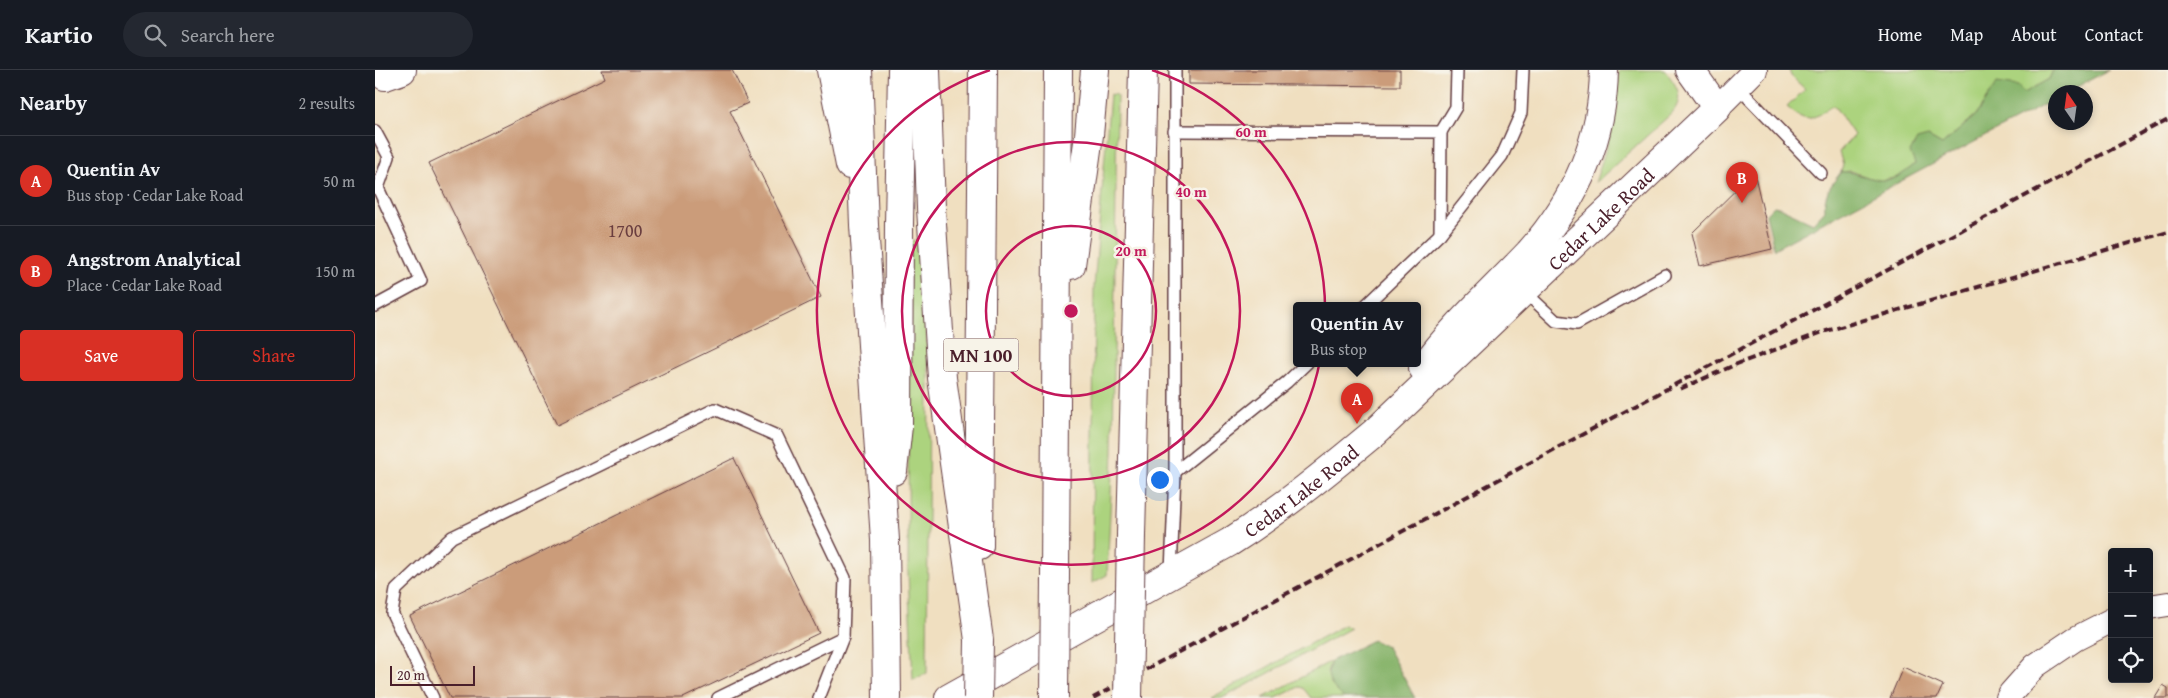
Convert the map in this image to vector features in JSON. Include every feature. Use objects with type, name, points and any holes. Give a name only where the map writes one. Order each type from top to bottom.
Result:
[{"type":"main road","points":[[831,70],[843,138],[864,225]]},
{"type":"main road","points":[[858,70],[864,225],[885,540],[887,698]]},
{"type":"main road","points":[[885,540],[898,426],[902,70]]},
{"type":"main road","points":[[926,70],[931,208],[942,378],[979,640]]},
{"type":"main road","name":"MN 100","points":[[978,698],[983,70]]},
{"type":"main road","points":[[1054,698],[1058,70]]},
{"type":"main road","points":[[1056,370],[1089,135],[1095,70]]},
{"type":"main road","points":[[1129,698],[1131,535],[1143,70]]},
{"type":"main road","points":[[1375,432],[1429,359],[1470,311],[1529,252],[1565,203],[1586,163],[1598,128],[1603,70]]},
{"type":"main road","points":[[1690,70],[1717,108]]},
{"type":"main road","name":"Cedar Lake Road","points":[[949,698],[1171,577],[1267,518],[1316,482],[1375,432],[1525,292],[1717,108]]},
{"type":"street","name":"Cedar Lake Road","points":[[1717,108],[1755,70]]},
{"type":"street","points":[[2153,606],[2168,604]]},
{"type":"street","points":[[2008,698],[2035,666],[2075,640],[2108,622]]},
{"type":"lane","points":[[1171,577],[1175,472],[1175,70]]},
{"type":"lane","points":[[1440,234],[1441,132],[1456,107],[1457,70]]},
{"type":"lane","points":[[1369,302],[1440,234],[1503,156],[1521,113],[1523,70]]},
{"type":"lane","points":[[1738,87],[1821,173]]},
{"type":"lane","points":[[375,131],[389,156],[378,188],[421,281],[375,306]]},
{"type":"lane","points":[[1174,131],[1441,132]]},
{"type":"lane","points":[[1525,292],[1556,321],[1577,324],[1665,275]]},
{"type":"lane","points":[[1175,472],[1287,382],[1303,367]]},
{"type":"lane","points":[[433,698],[393,613],[396,590],[452,537],[715,409],[777,436],[845,578],[843,637],[819,698]]},
{"type":"lane","points":[[719,698],[843,637]]},
{"type":"green space","points":[[1619,70],[1665,70],[1675,85],[1679,96],[1678,101],[1672,113],[1595,183],[1608,142],[1615,111]]},
{"type":"green space","points":[[1789,70],[2053,70],[2049,79],[2024,94],[1997,84],[1976,115],[1942,145],[1928,137],[1915,164],[1899,177],[1878,181],[1851,171],[1841,172],[1843,165],[1839,152],[1854,135],[1835,107],[1831,106],[1809,119],[1794,113],[1787,107],[1805,89],[1791,76]]},
{"type":"green space","points":[[2053,70],[2109,70],[2080,85],[2048,85],[2048,103],[1774,249],[1766,214],[1774,206],[1813,223],[1825,210],[1827,194],[1841,172],[1850,172],[1879,180],[1897,177],[1915,164],[1910,152],[1917,140],[1928,137],[1942,145],[1976,115],[1997,83],[2018,86],[2024,93],[2049,79]]},
{"type":"green space","points":[[1110,94],[1117,95],[1113,452],[1107,575],[1092,583],[1094,287]]},
{"type":"green space","points":[[918,240],[921,246],[929,377],[927,673],[913,680],[908,573],[909,241]]},
{"type":"green space","points":[[1344,625],[1351,628],[1222,698],[1211,698]]},
{"type":"green space","points":[[1373,640],[1387,647],[1415,698],[1344,698],[1332,686],[1328,673],[1331,661]]},
{"type":"green space","points":[[1331,661],[1327,672],[1344,698],[1311,698],[1303,688],[1299,687],[1276,698],[1263,698]]},
{"type":"building","points":[[602,70],[732,70],[748,103],[730,111],[821,297],[557,425],[429,163],[605,78]]},
{"type":"building","points":[[1189,70],[1400,70],[1400,86],[1189,84]]},
{"type":"building","points":[[1754,172],[1772,249],[1700,266],[1692,233]]},
{"type":"building","points":[[734,458],[819,633],[683,698],[450,698],[410,616]]},
{"type":"building","points":[[1903,667],[1943,685],[1937,698],[1890,698]]},
{"type":"building","points":[[2163,685],[2168,688],[2168,698],[2155,698]]},
{"type":"railway","points":[[1093,698],[2168,119]]},
{"type":"railway","points":[[1680,389],[1737,364],[1823,332],[2168,232]]},
{"type":"place","name":"Angstrom Analytical","points":[[1742,203]]},
{"type":"place","name":"Quentin Av","points":[[1357,424]]}]
